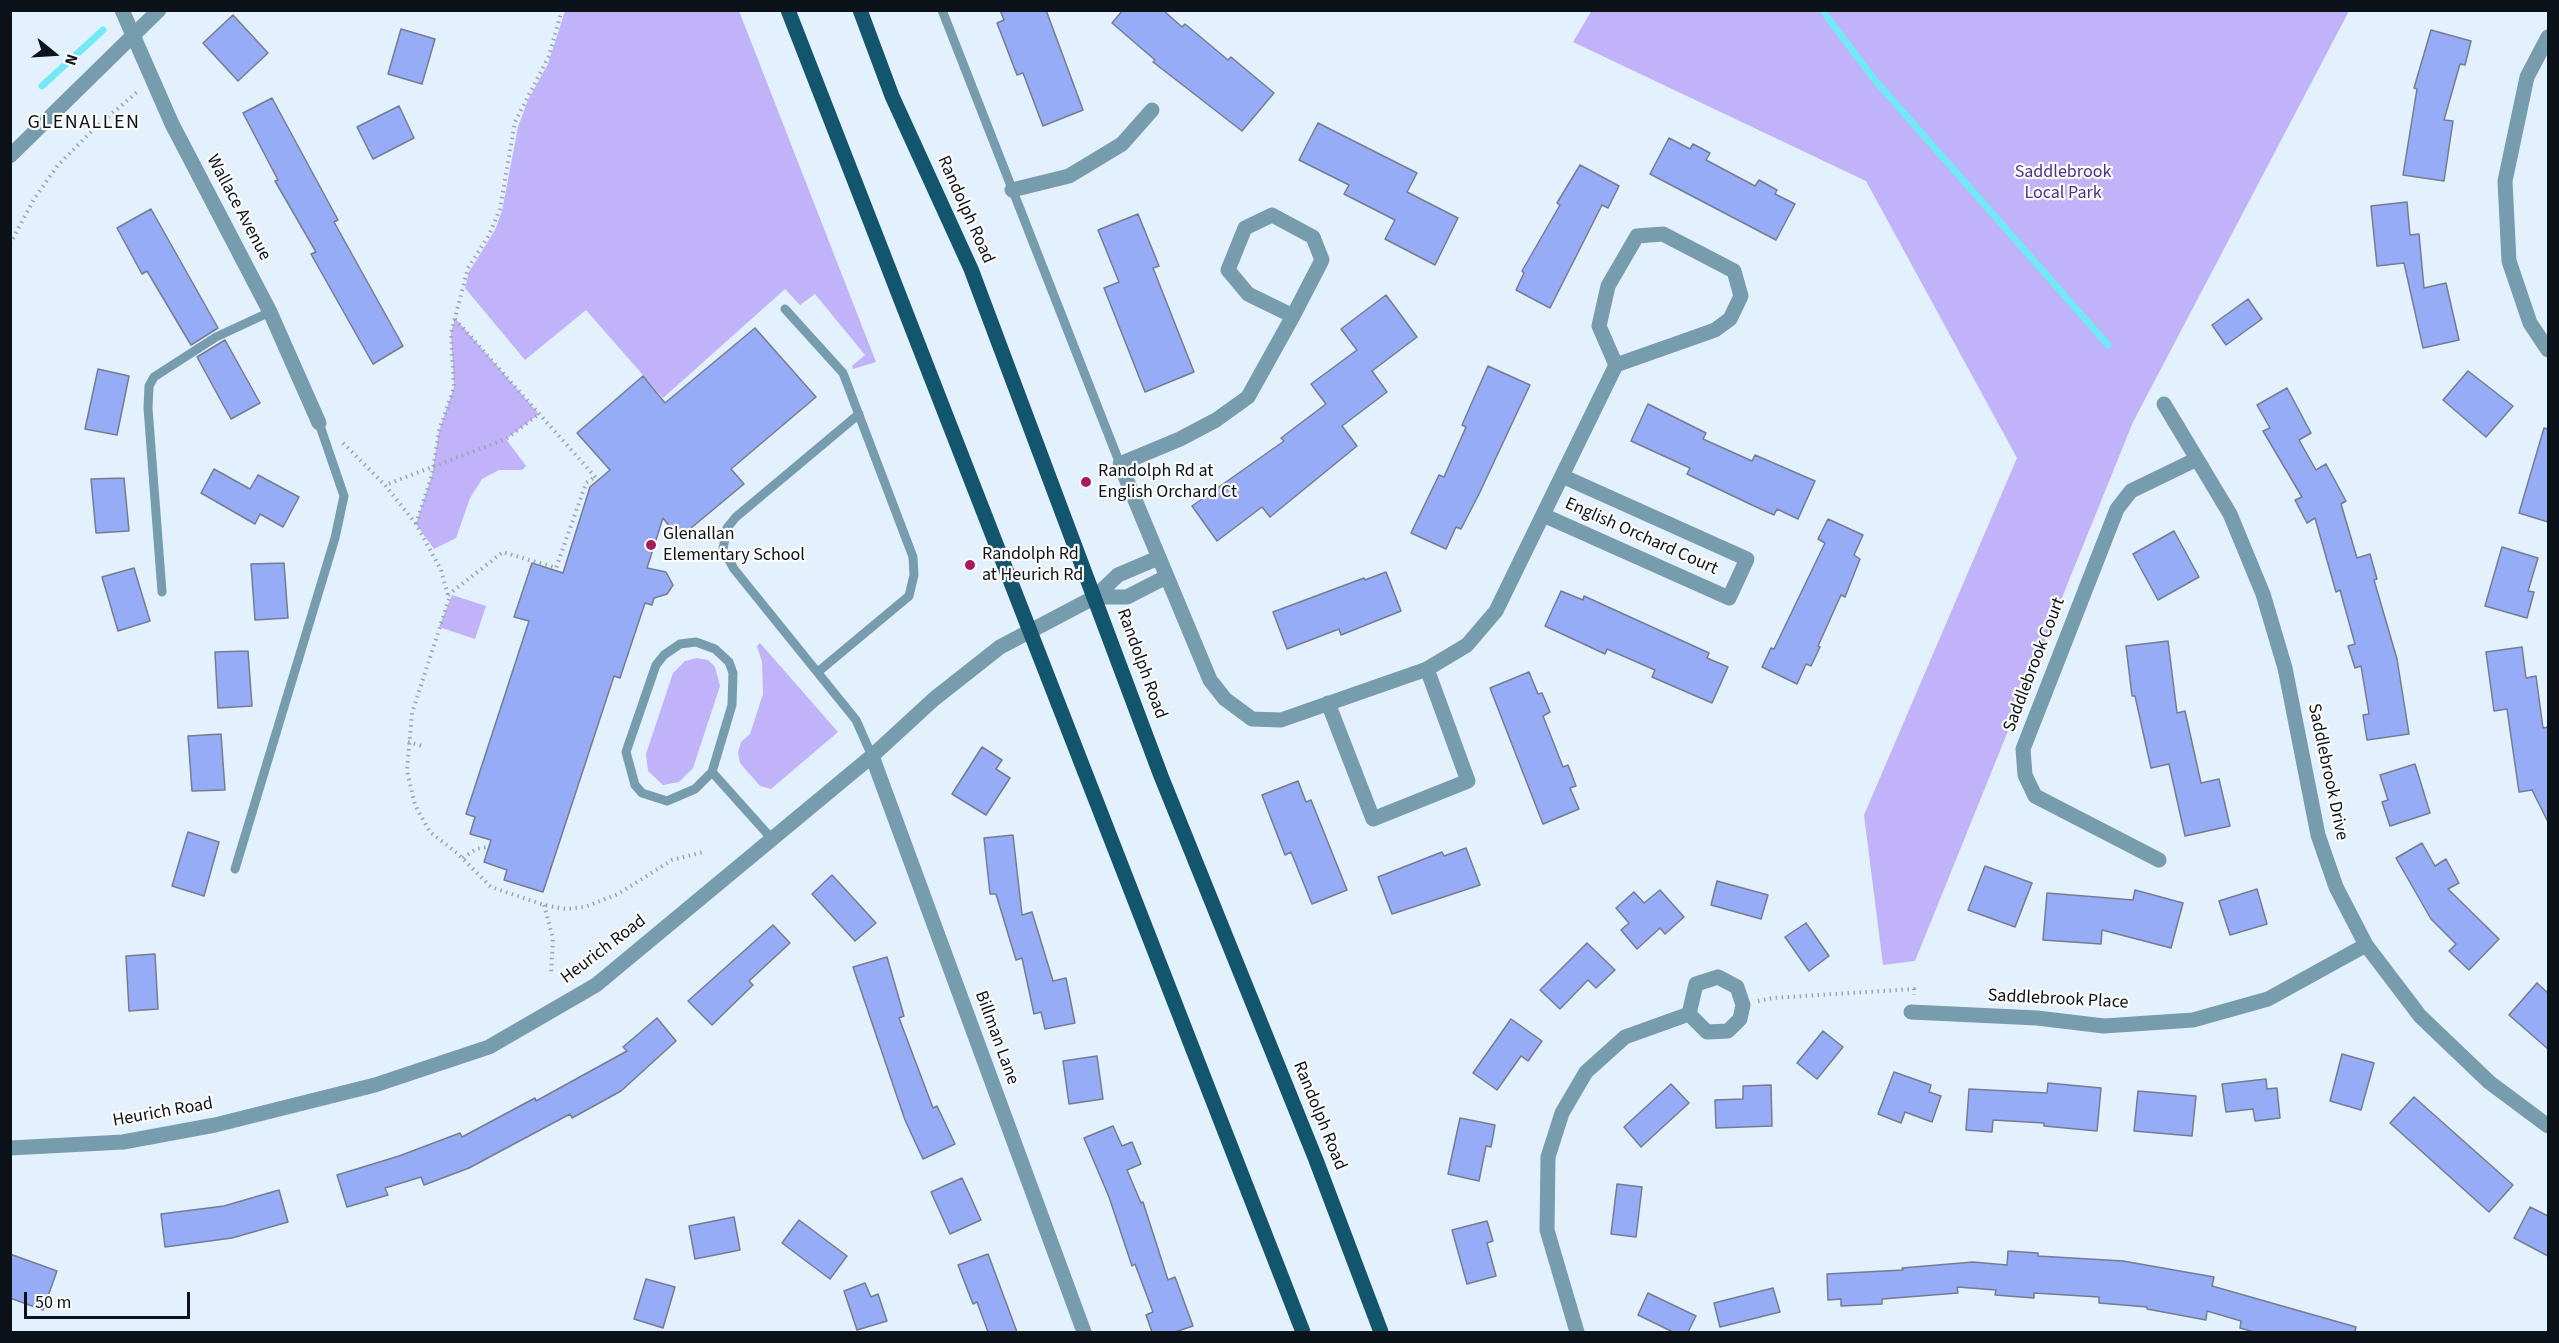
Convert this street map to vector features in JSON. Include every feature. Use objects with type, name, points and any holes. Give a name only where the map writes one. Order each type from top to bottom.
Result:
[{"type":"main road","points":[[788,10],[1028,632],[1303,1332]]},
{"type":"main road","name":"Randolph Road","points":[[860,10],[892,96],[971,269],[1161,776],[1316,1160],[1381,1332]]},
{"type":"street","name":"Wallace Avenue","points":[[122,10],[172,124],[270,312],[319,423]]},
{"type":"street","points":[[10,156],[159,10]]},
{"type":"street","points":[[2548,37],[2527,78],[2505,181],[2509,261],[2530,323],[2548,350]]},
{"type":"street","points":[[1012,190],[1069,176],[1122,144],[1152,110]]},
{"type":"street","points":[[1120,464],[1180,439],[1216,420],[1248,397],[1293,316],[1322,260],[1313,237],[1272,215],[1245,228],[1228,270],[1248,294],[1293,316]]},
{"type":"street","points":[[1663,234],[1734,271],[1741,296],[1730,319],[1715,330],[1616,364],[1599,326],[1608,286],[1637,236],[1663,234]]},
{"type":"street","name":"English Orchard Court","points":[[1120,464],[1210,680],[1225,699],[1252,719],[1281,720],[1427,669],[1467,645],[1496,611],[1616,364]]},
{"type":"street","name":"Saddlebrook Drive","points":[[2164,404],[2230,514],[2263,594],[2285,668],[2318,835],[2336,887],[2366,945],[2420,1016],[2489,1082],[2548,1126]]},
{"type":"street","name":"Saddlebrook Court","points":[[2159,860],[2035,796],[2025,775],[2023,749],[2118,509],[2131,491],[2197,459]]},
{"type":"street","name":"English Orchard Court","points":[[1543,515],[1729,598],[1746,559],[1562,476]]},
{"type":"street","points":[[1095,597],[1118,575],[1158,558]]},
{"type":"street","points":[[1095,597],[1127,597],[1166,577]]},
{"type":"street","name":"Heurich Road","points":[[10,1148],[123,1142],[215,1125],[375,1085],[489,1047],[596,985],[872,756],[1000,646],[1095,597]]},
{"type":"street","points":[[1328,704],[1373,819],[1468,781],[1427,669]]},
{"type":"street","name":"Billman Lane","points":[[872,756],[1084,1332]]},
{"type":"street","name":"Saddlebrook Place","points":[[1911,1012],[2037,1018],[2104,1026],[2193,1020],[2268,999],[2366,945]]},
{"type":"street","points":[[1718,977],[1737,987],[1743,1005],[1740,1018],[1728,1031],[1707,1032],[1689,1014],[1696,984],[1718,977]]},
{"type":"street","points":[[1577,1332],[1548,1230],[1548,1157],[1562,1113],[1586,1072],[1625,1037],[1689,1014]]},
{"type":"lane","points":[[942,10],[1120,464]]},
{"type":"lane","points":[[785,309],[843,373],[913,557],[915,575],[909,596],[819,671]]},
{"type":"lane","points":[[162,592],[148,408],[149,386],[154,377],[216,337],[270,312]]},
{"type":"lane","points":[[859,414],[736,517],[727,528],[723,549],[734,569],[819,671],[856,720],[872,756]]},
{"type":"lane","points":[[235,869],[335,538],[344,496],[319,423]]},
{"type":"lane","points":[[696,642],[715,650],[729,662],[733,673],[732,705],[712,772],[695,789],[667,801],[642,793],[635,786],[628,767],[627,752],[656,665],[664,655],[680,644],[696,642]]},
{"type":"lane","points":[[712,772],[772,839]]},
{"type":"path","points":[[416,524],[435,464],[439,431],[454,387],[452,333],[468,268],[489,235],[500,209],[515,122],[549,56],[562,10]]},
{"type":"path","points":[[10,244],[34,199],[58,165],[93,130],[137,92]]},
{"type":"path","points":[[448,595],[503,552],[556,568],[586,483],[597,478],[455,318]]},
{"type":"path","points":[[385,485],[435,464],[506,440],[539,414]]},
{"type":"path","points":[[319,423],[350,449],[385,485],[416,524],[441,570],[448,595],[449,599],[412,713],[408,742],[407,771],[411,790],[424,825],[463,858],[491,887],[544,905],[566,909],[585,907],[618,894],[672,860],[703,852]]},
{"type":"path","points":[[408,742],[422,746]]},
{"type":"path","points":[[10,840],[10,877]]},
{"type":"path","points":[[463,858],[476,849],[488,848]]},
{"type":"path","points":[[544,905],[553,938],[551,974]]},
{"type":"path","points":[[1743,1005],[1772,998],[1914,989],[1911,1012]]},
{"type":"green space","name":"Saddlebrook Local Park","points":[[1592,10],[2349,11],[2133,422],[1915,961],[1883,965],[1864,815],[2017,458],[1866,181],[1573,42]]},
{"type":"green space","points":[[565,11],[739,11],[876,362],[853,369],[852,366],[865,355],[815,294],[800,305],[785,289],[663,398],[586,310],[525,360],[465,288],[469,272],[495,230],[502,211],[518,127],[528,100],[548,64]]},
{"type":"green space","points":[[455,318],[539,414],[506,439],[526,466],[522,470],[499,470],[482,479],[470,498],[456,538],[434,549],[416,524],[432,475],[439,431],[454,387],[451,333]]},
{"type":"green space","points":[[452,595],[486,606],[475,639],[439,627]]},
{"type":"green space","points":[[760,643],[838,732],[771,789],[760,786],[740,763],[738,752],[741,742],[750,734],[763,694],[762,662],[757,646]]},
{"type":"green space","points":[[697,658],[708,660],[715,667],[720,686],[693,768],[679,782],[663,785],[648,771],[646,754],[673,673],[685,661]]},
{"type":"building","points":[[1000,10],[1046,10],[1083,110],[1043,126],[1023,73],[1017,75],[997,23],[1004,20]]},
{"type":"building","points":[[1123,10],[1163,10],[1182,27],[1185,24],[1228,60],[1231,57],[1274,93],[1242,131],[1153,62],[1155,60],[1112,23]]},
{"type":"building","points":[[233,15],[268,53],[238,81],[203,43]]},
{"type":"building","points":[[401,29],[435,39],[422,84],[388,74]]},
{"type":"building","points":[[2431,30],[2471,41],[2465,65],[2460,64],[2444,120],[2453,121],[2444,181],[2403,175],[2417,89],[2414,88]]},
{"type":"building","points":[[272,98],[338,220],[334,222],[403,346],[373,364],[311,254],[316,252],[275,181],[278,180],[243,113]]},
{"type":"building","points":[[399,106],[414,138],[373,159],[357,127]]},
{"type":"building","points":[[1318,123],[1417,173],[1407,192],[1458,218],[1435,265],[1385,239],[1395,220],[1344,194],[1349,185],[1299,160]]},
{"type":"building","points":[[1669,138],[1690,149],[1693,144],[1710,153],[1706,160],[1755,186],[1759,180],[1777,190],[1775,194],[1795,204],[1776,240],[1650,174]]},
{"type":"building","points":[[1580,165],[1619,186],[1608,208],[1602,205],[1550,308],[1516,290],[1524,273],[1522,271],[1560,205],[1557,203]]},
{"type":"building","points":[[2407,202],[2410,235],[2419,234],[2424,288],[2446,283],[2459,340],[2423,348],[2404,263],[2377,266],[2371,206]]},
{"type":"building","points":[[151,209],[218,328],[191,345],[147,271],[142,274],[117,228]]},
{"type":"building","points":[[1138,214],[1159,266],[1153,268],[1194,372],[1145,392],[1104,288],[1119,282],[1098,230]]},
{"type":"building","points":[[1386,295],[1417,337],[1372,371],[1387,392],[1342,426],[1357,446],[1270,517],[1262,507],[1217,541],[1192,506],[1284,441],[1281,438],[1326,404],[1311,384],[1357,350],[1341,329]]},
{"type":"building","points":[[2248,299],[2262,319],[2226,345],[2212,325]]},
{"type":"building","name":"Glenallan Elementary School","points":[[755,328],[816,397],[731,469],[744,484],[679,538],[663,518],[647,568],[666,572],[673,585],[667,594],[654,598],[652,605],[645,603],[620,678],[614,676],[543,892],[504,880],[507,870],[484,862],[491,840],[470,834],[475,817],[466,814],[529,621],[514,617],[532,563],[563,573],[590,487],[610,470],[577,433],[643,376],[665,403]]},
{"type":"building","points":[[225,340],[260,403],[231,419],[197,357]]},
{"type":"building","points":[[1488,366],[1530,385],[1479,494],[1461,529],[1456,527],[1446,549],[1411,533],[1439,475],[1444,477],[1466,427],[1462,425]]},
{"type":"building","points":[[98,369],[129,376],[117,435],[85,429]]},
{"type":"building","points":[[2468,371],[2513,406],[2486,437],[2443,400]]},
{"type":"building","points":[[2287,388],[2311,433],[2299,440],[2316,470],[2326,464],[2346,501],[2341,504],[2357,558],[2370,554],[2377,579],[2374,580],[2397,659],[2409,734],[2367,740],[2363,715],[2369,714],[2361,666],[2355,668],[2348,646],[2355,644],[2340,590],[2336,592],[2315,518],[2307,523],[2295,500],[2302,497],[2263,431],[2270,428],[2257,405]]},
{"type":"building","points":[[1648,404],[1706,433],[1703,439],[1752,461],[1755,455],[1815,481],[1798,519],[1777,509],[1774,515],[1754,506],[1687,474],[1690,468],[1631,441]]},
{"type":"building","points":[[2544,428],[2548,429],[2548,522],[2519,513]]},
{"type":"building","points":[[214,469],[250,489],[258,475],[299,497],[283,527],[260,514],[255,524],[201,493]]},
{"type":"building","points":[[124,478],[129,531],[96,533],[91,479]]},
{"type":"building","points":[[1828,519],[1863,535],[1854,555],[1860,559],[1845,597],[1841,595],[1811,666],[1806,664],[1797,684],[1762,667],[1771,648],[1774,649],[1825,543],[1818,539]]},
{"type":"building","points":[[2174,531],[2199,577],[2158,600],[2133,554]]},
{"type":"building","points":[[2502,547],[2538,558],[2528,591],[2534,592],[2527,618],[2485,606]]},
{"type":"building","points":[[284,563],[288,618],[255,620],[251,564]]},
{"type":"building","points":[[134,568],[150,621],[118,631],[102,577]]},
{"type":"building","points":[[1386,572],[1401,611],[1341,635],[1339,629],[1287,649],[1273,612]]},
{"type":"building","points":[[1561,591],[1583,600],[1584,596],[1709,653],[1707,658],[1728,667],[1712,703],[1652,677],[1655,670],[1607,649],[1605,654],[1545,626]]},
{"type":"building","points":[[2168,641],[2177,713],[2185,711],[2201,783],[2219,779],[2230,826],[2185,836],[2169,764],[2151,768],[2135,696],[2132,696],[2126,646]]},
{"type":"building","points":[[2522,647],[2526,678],[2536,676],[2543,728],[2548,727],[2548,822],[2532,790],[2519,792],[2507,709],[2494,711],[2486,652]]},
{"type":"building","points":[[248,651],[252,706],[218,708],[215,652]]},
{"type":"building","points":[[1529,672],[1538,694],[1542,693],[1550,712],[1543,716],[1563,767],[1568,765],[1576,786],[1570,788],[1579,809],[1543,824],[1490,688]]},
{"type":"building","points":[[221,734],[225,790],[192,791],[188,736]]},
{"type":"building","points":[[982,747],[1002,760],[996,769],[1010,778],[986,815],[952,794]]},
{"type":"building","points":[[2415,764],[2430,813],[2390,826],[2382,802],[2388,800],[2380,775]]},
{"type":"building","points":[[1298,781],[1306,802],[1311,800],[1347,890],[1312,904],[1291,852],[1285,855],[1262,795]]},
{"type":"building","points":[[188,832],[219,842],[204,896],[172,886]]},
{"type":"building","points":[[1013,835],[1022,915],[1032,912],[1053,981],[1066,978],[1075,1023],[1045,1029],[1041,1012],[1034,1014],[1022,958],[1016,960],[996,894],[990,894],[984,838]]},
{"type":"building","points":[[2422,843],[2435,866],[2446,859],[2459,883],[2448,889],[2499,939],[2469,970],[2449,951],[2456,944],[2431,919],[2396,858]]},
{"type":"building","points":[[1466,848],[1480,885],[1392,914],[1378,877],[1442,852],[1444,856]]},
{"type":"building","points":[[1985,866],[2032,883],[2015,927],[1968,910]]},
{"type":"building","points":[[832,875],[876,923],[855,941],[812,894]]},
{"type":"building","points":[[1717,881],[1768,895],[1761,919],[1711,905]]},
{"type":"building","points":[[2257,889],[2267,924],[2230,935],[2219,901]]},
{"type":"building","points":[[1660,890],[1684,917],[1665,934],[1660,928],[1637,949],[1621,930],[1629,923],[1616,908],[1634,892],[1644,903]]},
{"type":"building","points":[[2135,890],[2183,903],[2171,948],[2102,930],[2101,944],[2043,940],[2047,893],[2133,900]]},
{"type":"building","points":[[1806,923],[1829,956],[1809,971],[1785,937]]},
{"type":"building","points":[[773,925],[790,943],[749,981],[753,985],[712,1025],[688,1001]]},
{"type":"building","points":[[1587,943],[1615,970],[1596,988],[1588,980],[1560,1009],[1540,990]]},
{"type":"building","points":[[155,954],[158,1009],[129,1011],[126,956]]},
{"type":"building","points":[[887,957],[904,1016],[899,1018],[933,1108],[937,1106],[955,1144],[923,1159],[905,1120],[853,967]]},
{"type":"building","points":[[2537,983],[2548,993],[2548,1049],[2509,1015]]},
{"type":"building","points":[[657,1018],[676,1041],[621,1091],[572,1118],[570,1114],[469,1168],[424,1185],[421,1177],[385,1188],[388,1195],[347,1207],[337,1175],[399,1156],[460,1133],[462,1137],[535,1098],[536,1101],[627,1051],[623,1047]]},
{"type":"building","points":[[1511,1019],[1542,1041],[1528,1061],[1521,1056],[1497,1090],[1473,1073]]},
{"type":"building","points":[[1823,1031],[1843,1047],[1817,1079],[1797,1063]]},
{"type":"building","points":[[2342,1054],[2374,1063],[2361,1110],[2330,1101]]},
{"type":"building","points":[[1097,1056],[1103,1099],[1069,1104],[1063,1061]]},
{"type":"building","points":[[1894,1072],[1931,1085],[1929,1092],[1941,1096],[1932,1122],[1905,1112],[1901,1123],[1878,1114]]},
{"type":"building","points":[[2266,1079],[2267,1089],[2277,1088],[2280,1118],[2255,1121],[2253,1109],[2226,1112],[2222,1084]]},
{"type":"building","points":[[2048,1083],[2101,1088],[2097,1131],[2044,1126],[2044,1123],[1993,1120],[1992,1132],[1966,1130],[1969,1089],[2047,1093]]},
{"type":"building","points":[[1671,1084],[1689,1103],[1641,1147],[1624,1127]]},
{"type":"building","points":[[1771,1085],[1772,1126],[1716,1128],[1715,1100],[1743,1099],[1743,1086]]},
{"type":"building","points":[[2138,1091],[2196,1096],[2192,1136],[2134,1131]]},
{"type":"building","points":[[2414,1097],[2513,1185],[2489,1212],[2390,1123]]},
{"type":"building","points":[[1460,1118],[1495,1125],[1491,1147],[1486,1146],[1479,1181],[1448,1174]]},
{"type":"building","points":[[1113,1126],[1122,1146],[1132,1142],[1141,1164],[1127,1170],[1141,1203],[1143,1202],[1168,1280],[1175,1277],[1193,1326],[1175,1332],[1152,1332],[1146,1315],[1153,1312],[1135,1264],[1132,1266],[1109,1197],[1084,1138]]},
{"type":"building","points":[[962,1178],[981,1220],[950,1234],[931,1192]]},
{"type":"building","points":[[1617,1184],[1642,1187],[1636,1237],[1611,1234]]},
{"type":"building","points":[[279,1190],[288,1222],[232,1238],[165,1247],[161,1214],[224,1206]]},
{"type":"building","points":[[2530,1207],[2548,1216],[2548,1256],[2514,1238]]},
{"type":"building","points":[[734,1217],[740,1250],[695,1259],[689,1226]]},
{"type":"building","points":[[799,1220],[847,1256],[830,1279],[782,1243]]},
{"type":"building","points":[[1487,1221],[1493,1241],[1487,1243],[1496,1276],[1467,1284],[1452,1230]]},
{"type":"building","points":[[2008,1251],[2038,1253],[2038,1256],[2123,1261],[2214,1277],[2212,1286],[2356,1327],[2355,1332],[2254,1332],[2240,1328],[2241,1321],[2207,1311],[2206,1320],[2147,1309],[2147,1307],[2099,1303],[2099,1297],[2034,1293],[2034,1298],[1995,1295],[1996,1290],[1957,1287],[1958,1293],[1882,1299],[1882,1304],[1841,1306],[1841,1299],[1828,1300],[1827,1274],[1903,1270],[1902,1268],[1973,1262],[2007,1265]]},
{"type":"building","points":[[10,1254],[57,1271],[43,1310],[10,1298]]},
{"type":"building","points":[[988,1254],[1017,1332],[988,1332],[977,1302],[973,1304],[958,1265]]},
{"type":"building","points":[[646,1279],[675,1287],[663,1328],[634,1319]]},
{"type":"building","points":[[865,1283],[871,1297],[878,1294],[887,1321],[857,1330],[844,1291]]},
{"type":"building","points":[[1773,1288],[1780,1312],[1720,1327],[1714,1303]]},
{"type":"building","points":[[1648,1293],[1696,1316],[1688,1332],[1673,1332],[1638,1315]]},
{"type":"waterway","points":[[1822,10],[1874,79],[2108,345]]},
{"type":"waterway","points":[[42,86],[103,30]]},
{"type":"place","name":"Randolph Rd at English Orchard Ct","points":[[1086,482]]},
{"type":"place","name":"Glenallan Elementary School","points":[[651,545]]},
{"type":"place","name":"Randolph Rd at Heurich Rd","points":[[970,565]]},
{"type":"district","name":"GLENALLEN","points":[[84,124]]}]
